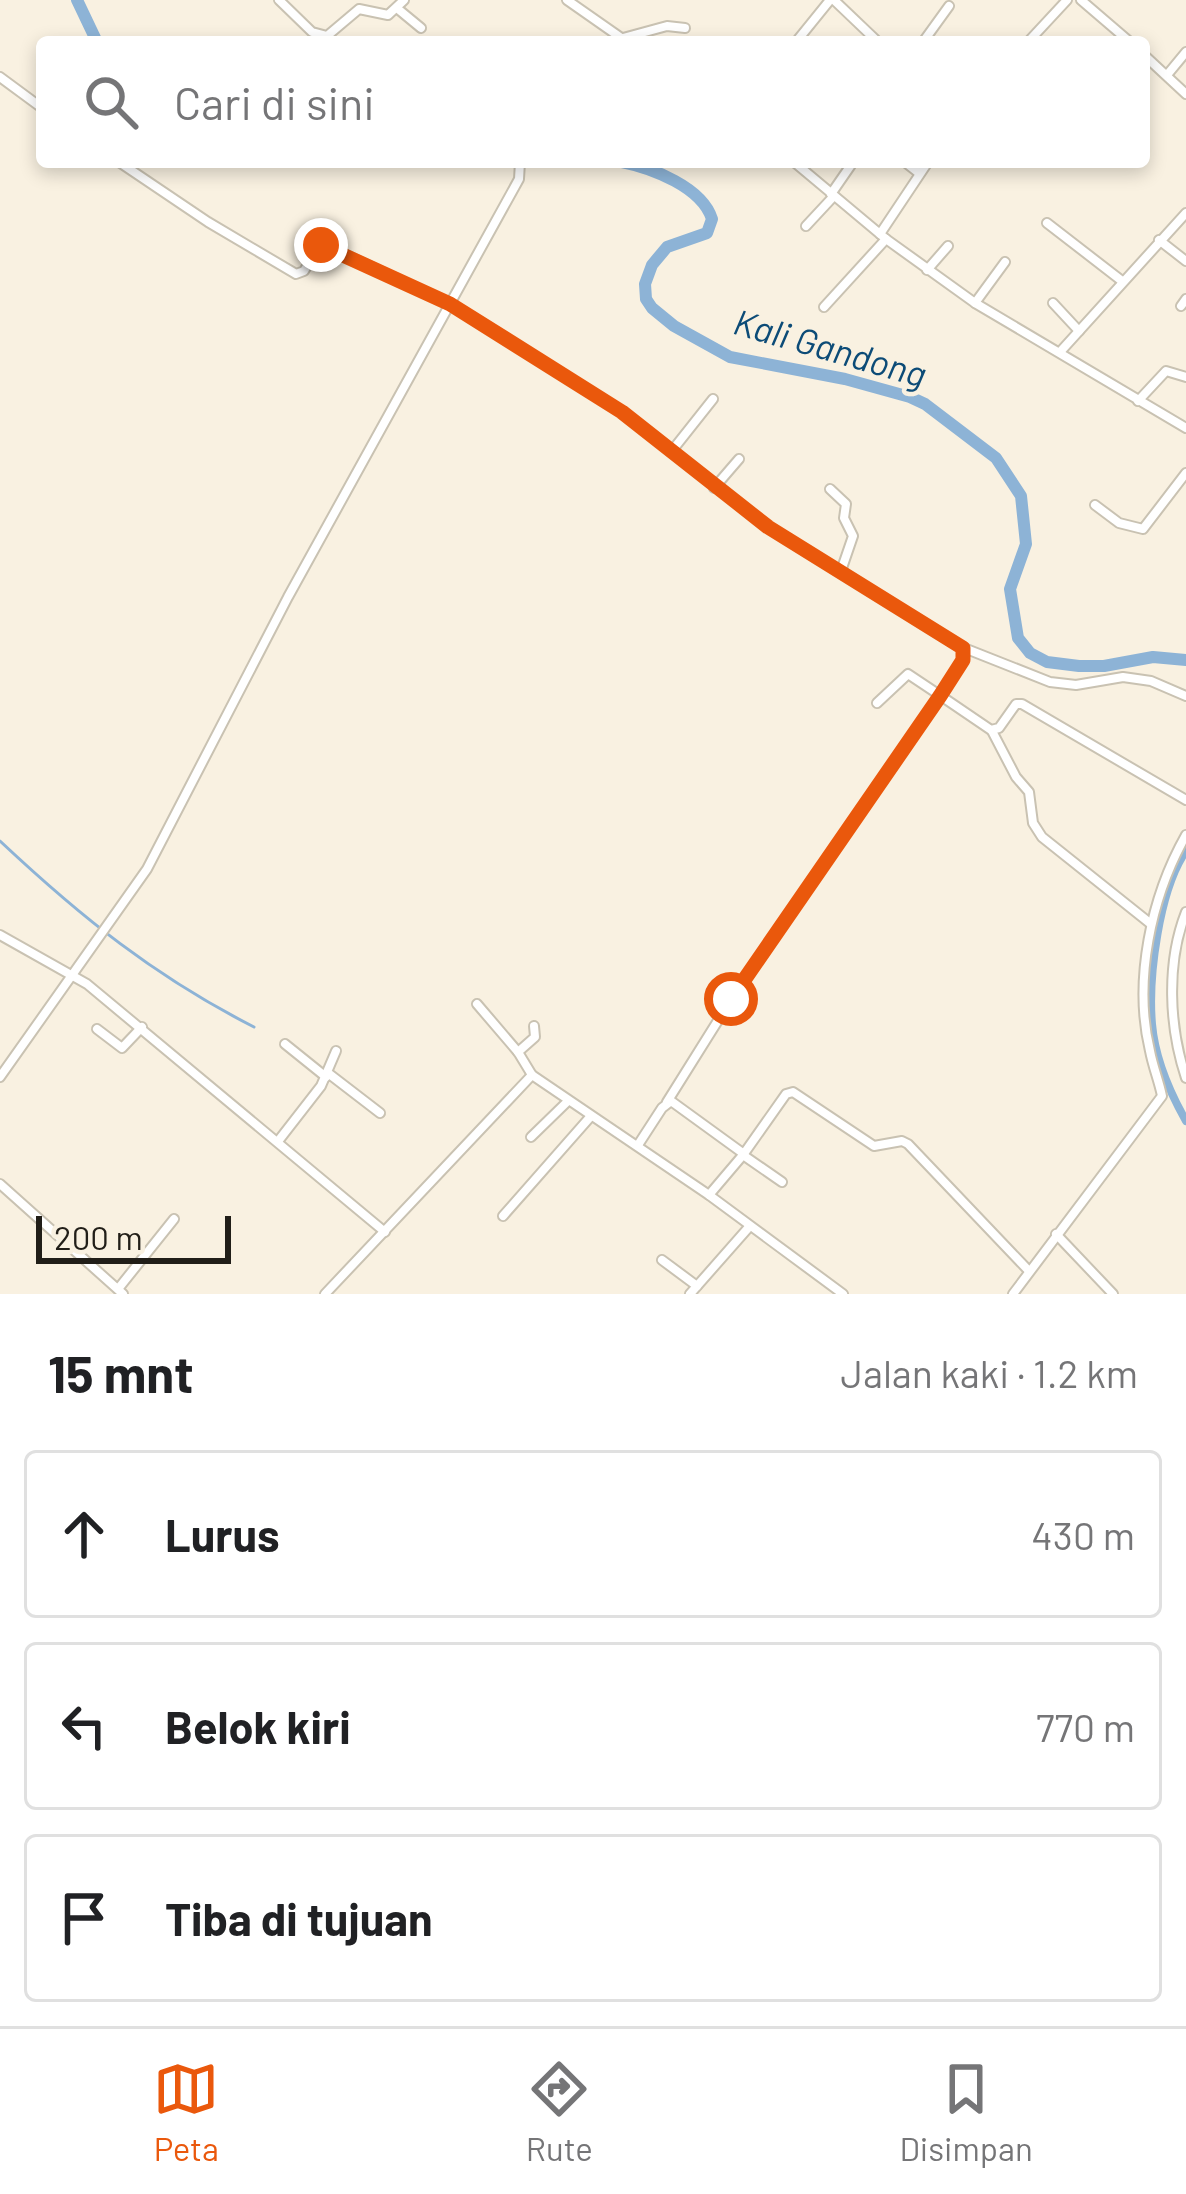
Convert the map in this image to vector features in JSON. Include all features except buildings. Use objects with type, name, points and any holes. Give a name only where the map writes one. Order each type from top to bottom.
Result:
[{"type":"street","points":[[279,0],[322,36],[330,35],[359,9],[384,16],[401,5],[421,28]]},
{"type":"street","points":[[568,0],[618,36]]},
{"type":"street","points":[[801,36],[832,0],[871,36]]},
{"type":"street","points":[[1034,36],[1067,0]]},
{"type":"street","points":[[1081,0],[1123,36]]},
{"type":"street","points":[[928,36],[950,6]]},
{"type":"street","points":[[636,36],[667,26],[685,28]]},
{"type":"street","points":[[1167,75],[1186,52]]},
{"type":"street","points":[[1150,60],[1186,94]]},
{"type":"street","points":[[0,77],[36,104]]},
{"type":"street","points":[[128,168],[296,274],[325,245],[450,304],[622,412],[768,527],[963,648],[1050,682],[1076,685],[1123,677],[1151,681],[1186,696]]},
{"type":"street","points":[[2,1069],[74,976],[147,869],[288,597],[519,179],[520,168]]},
{"type":"street","points":[[801,168],[975,303],[1186,428]]},
{"type":"street","points":[[806,226],[849,168]]},
{"type":"street","points":[[913,168],[919,173]]},
{"type":"street","points":[[824,307],[883,236],[923,168]]},
{"type":"street","points":[[1060,352],[1186,213]]},
{"type":"street","points":[[1047,223],[1122,281]]},
{"type":"street","points":[[1159,240],[1186,261]]},
{"type":"street","points":[[927,270],[948,247]]},
{"type":"street","points":[[975,303],[1005,262]]},
{"type":"street","points":[[1053,303],[1079,331]]},
{"type":"street","points":[[1138,401],[1166,370],[1186,377]]},
{"type":"street","points":[[671,452],[713,399]]},
{"type":"street","points":[[714,488],[740,458]]},
{"type":"street","points":[[1095,505],[1119,523],[1143,529],[1186,473]]},
{"type":"street","points":[[830,489],[846,504],[844,518],[854,536],[840,571]]},
{"type":"street","points":[[638,1145],[739,987],[940,696],[963,660],[963,648]]},
{"type":"street","points":[[877,703],[908,674],[992,730],[1029,792],[1036,830],[1151,924]]},
{"type":"street","points":[[992,730],[999,728],[1013,706],[1022,704],[1186,800]]},
{"type":"street","points":[[1013,1294],[1162,1096],[1149,1049],[1144,1002],[1151,924],[1186,835]]},
{"type":"street","points":[[1186,911],[1172,999],[1174,1034],[1186,1078]]},
{"type":"street","points":[[0,935],[74,976],[142,1027],[385,1232]]},
{"type":"street","points":[[1177,956],[1186,963]]},
{"type":"street","points":[[477,1004],[532,1075],[638,1145],[843,1294]]},
{"type":"street","points":[[518,1052],[535,1037],[534,1026]]},
{"type":"street","points":[[97,1029],[122,1048],[142,1027]]},
{"type":"street","points":[[286,1043],[380,1113]]},
{"type":"street","points":[[279,1140],[327,1075],[336,1051]]},
{"type":"street","points":[[325,1294],[532,1075]]},
{"type":"street","points":[[709,1195],[786,1094],[793,1092],[874,1146],[908,1144],[1029,1271]]},
{"type":"street","points":[[531,1137],[568,1101]]},
{"type":"street","points":[[667,1102],[676,1103],[782,1182]]},
{"type":"street","points":[[503,1216],[591,1116]]},
{"type":"street","points":[[0,1184],[120,1291],[174,1219]]},
{"type":"street","points":[[662,1260],[693,1290],[749,1227]]},
{"type":"street","points":[[1056,1234],[1113,1294]]},
{"type":"waterway","name":"Kali Gandong","points":[[77,0],[94,36]]},
{"type":"waterway","name":"Kali Gandong","points":[[643,168],[687,188],[712,219],[707,233],[667,247],[652,265],[645,284],[652,308],[730,357],[910,397],[996,458],[1021,496],[1026,544],[1010,589],[1018,638],[1030,653],[1047,662],[1079,666],[1153,657],[1186,660]]},
{"type":"waterway","points":[[0,841],[120,943],[254,1027]]},
{"type":"waterway","points":[[1186,851],[1162,910],[1151,1005],[1160,1062],[1186,1121]]},
{"type":"route","points":[[321,245],[450,304],[622,412],[768,527],[963,648],[963,660],[940,696],[731,999]]}]
